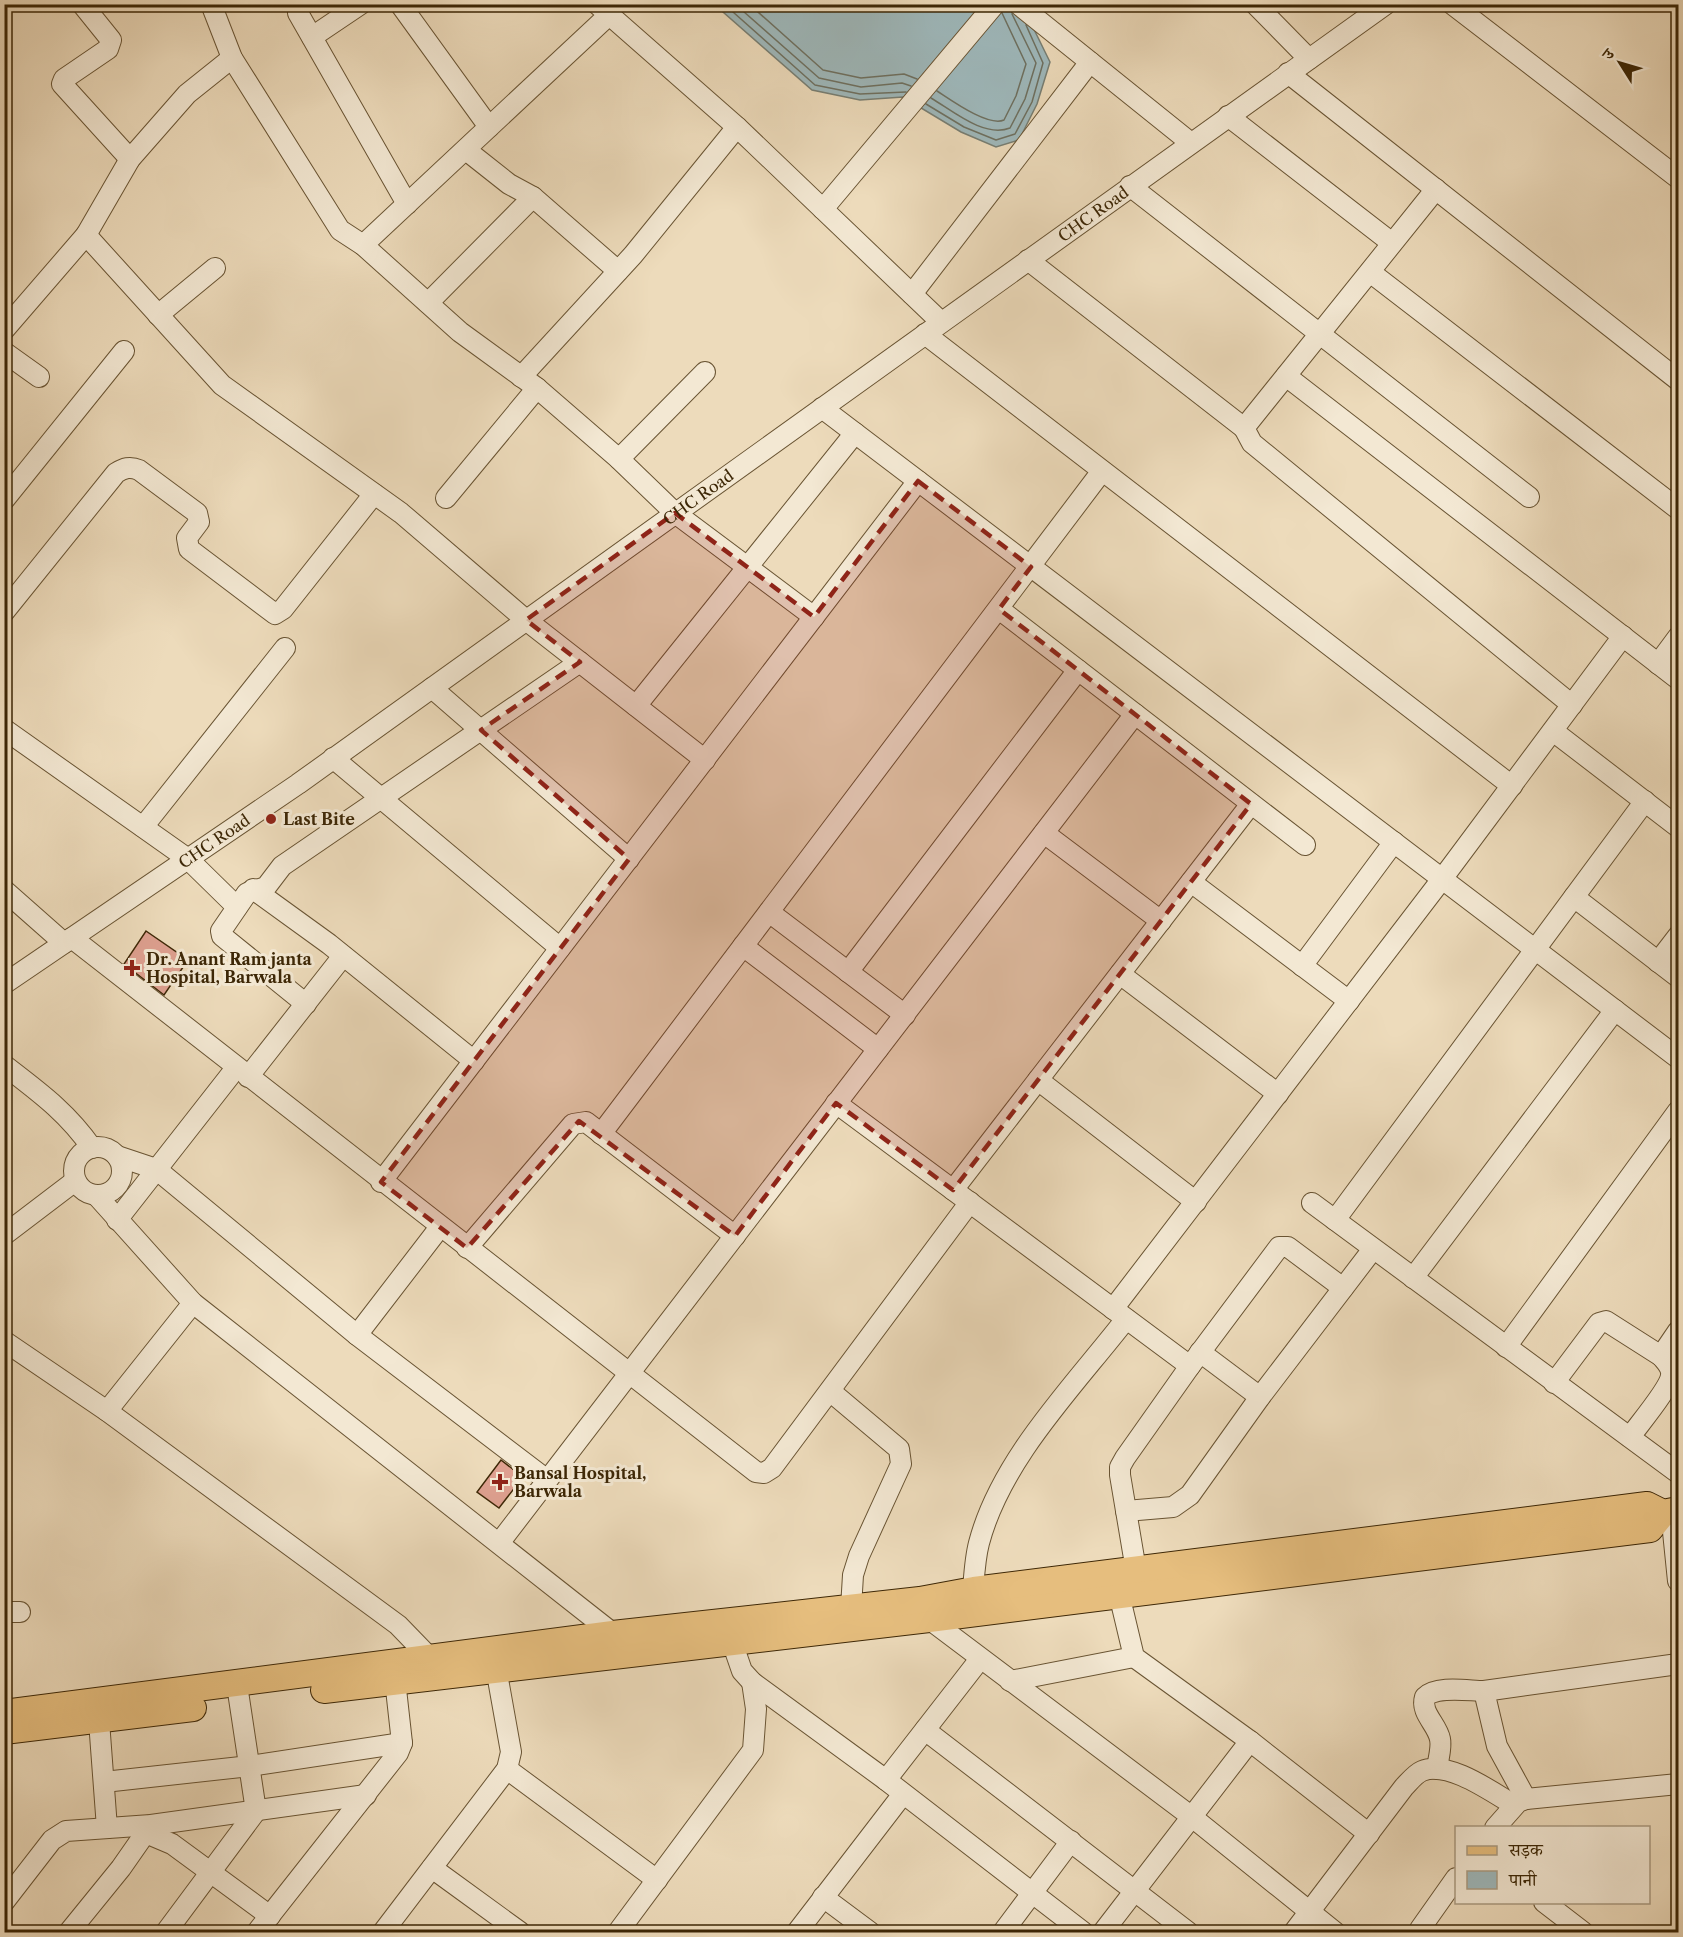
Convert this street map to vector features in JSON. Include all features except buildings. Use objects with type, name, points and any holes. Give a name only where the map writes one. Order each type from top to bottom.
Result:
[{"type":"main road","points":[[4,1731],[99,1721],[430,1658],[613,1634],[851,1608],[972,1601],[1650,1529],[1671,1512]]},
{"type":"main road","points":[[4,1713],[395,1680],[732,1642],[929,1619],[972,1601]]},
{"type":"street","points":[[82,4],[111,40],[111,44],[108,49],[64,79],[62,84],[130,159]]},
{"type":"street","points":[[211,4],[232,57],[340,230],[363,245],[460,332],[529,383],[619,459],[675,513],[814,617]]},
{"type":"street","points":[[312,37],[361,4]]},
{"type":"street","points":[[400,4],[489,127]]},
{"type":"street","points":[[823,209],[995,4]]},
{"type":"street","points":[[1018,4],[1191,143]]},
{"type":"street","points":[[1255,4],[1309,59]]},
{"type":"street","name":"CHC Road","points":[[4,984],[188,859],[432,688],[1386,4]]},
{"type":"street","points":[[1452,4],[1678,178]]},
{"type":"street","points":[[363,245],[466,150],[603,10],[737,127],[912,294],[933,328],[1102,471],[1512,786]]},
{"type":"street","points":[[298,13],[407,204]]},
{"type":"street","points":[[4,330],[86,235],[130,159],[187,94],[232,57]]},
{"type":"street","points":[[912,294],[1090,62]]},
{"type":"street","points":[[1288,73],[1678,380]]},
{"type":"street","points":[[1228,116],[1392,243]]},
{"type":"street","points":[[446,498],[529,383],[737,127]]},
{"type":"street","points":[[466,150],[509,184],[534,197],[618,271]]},
{"type":"street","points":[[1130,186],[1530,496]]},
{"type":"street","points":[[1244,428],[1436,189]]},
{"type":"street","points":[[428,303],[534,197]]},
{"type":"street","points":[[86,235],[222,385],[410,520],[526,620],[705,760]]},
{"type":"street","points":[[1028,260],[1244,428],[1252,443],[1572,705]]},
{"type":"street","points":[[158,315],[215,268]]},
{"type":"street","points":[[1370,272],[1678,509]]},
{"type":"street","points":[[4,500],[124,351]]},
{"type":"street","points":[[4,352],[39,377]]},
{"type":"street","points":[[619,459],[705,372]]},
{"type":"street","points":[[1286,376],[1678,680]]},
{"type":"street","points":[[822,408],[1678,1058]]},
{"type":"street","points":[[636,706],[855,433]]},
{"type":"street","points":[[4,612],[116,473],[123,469],[133,467],[139,470],[197,513],[199,522],[187,538],[186,544],[189,549],[275,614],[283,609],[374,494]]},
{"type":"street","points":[[601,1134],[1102,471]]},
{"type":"street","points":[[381,1182],[918,481]]},
{"type":"street","points":[[999,609],[1305,845]]},
{"type":"street","points":[[972,1601],[978,1544],[994,1500],[1012,1464],[1120,1314],[1196,1202],[1442,879],[1623,636]]},
{"type":"street","points":[[1658,664],[1678,637]]},
{"type":"street","points":[[142,827],[285,648]]},
{"type":"street","points":[[306,1004],[225,941],[221,931],[247,892],[266,887],[282,866],[580,662]]},
{"type":"street","points":[[848,972],[1078,670]]},
{"type":"street","points":[[432,688],[629,859]]},
{"type":"street","points":[[500,1542],[1135,714]]},
{"type":"street","points":[[4,729],[188,859],[237,907]]},
{"type":"street","points":[[1553,731],[1678,827]]},
{"type":"street","points":[[333,758],[560,948]]},
{"type":"street","points":[[1335,1220],[1645,801]]},
{"type":"street","points":[[953,1190],[1251,804]]},
{"type":"street","points":[[1044,833],[1161,921]]},
{"type":"street","points":[[1302,966],[1394,842]]},
{"type":"street","points":[[1191,882],[1349,1001]]},
{"type":"street","points":[[254,889],[344,956],[474,1061]]},
{"type":"street","points":[[4,890],[756,1472],[765,1473],[772,1468],[970,1202]]},
{"type":"street","points":[[1574,897],[1678,977]]},
{"type":"street","points":[[769,912],[905,1015]]},
{"type":"street","points":[[1658,962],[1678,936]]},
{"type":"street","points":[[743,946],[878,1049]]},
{"type":"street","points":[[117,1220],[156,1169],[306,1004],[344,956]]},
{"type":"street","points":[[1120,974],[1278,1094]]},
{"type":"street","points":[[1413,1278],[1615,1010]]},
{"type":"street","points":[[4,1065],[58,1106],[92,1148]]},
{"type":"street","points":[[1038,1080],[1196,1202]]},
{"type":"street","points":[[836,1103],[1120,1314],[1260,1397]]},
{"type":"street","points":[[1506,1347],[1678,1111]]},
{"type":"street","points":[[467,1248],[573,1124],[585,1122],[735,1236]]},
{"type":"street","points":[[547,1480],[357,1335],[156,1169],[117,1156],[106,1148],[92,1148],[80,1155],[74,1167],[75,1181],[84,1191],[97,1196],[193,1303],[500,1542],[636,1652]]},
{"type":"street","points":[[97,1196],[111,1192],[120,1182],[122,1169],[117,1156]]},
{"type":"street","points":[[4,1235],[75,1181]]},
{"type":"street","points":[[1312,1203],[1678,1473]]},
{"type":"street","points":[[357,1335],[440,1227]]},
{"type":"street","points":[[1134,1657],[1132,1585],[1120,1467],[1195,1359],[1275,1251],[1282,1245],[1344,1288]]},
{"type":"street","points":[[1126,1511],[1181,1504],[1190,1495],[1260,1397],[1373,1249]]},
{"type":"street","points":[[107,1411],[193,1303]]},
{"type":"street","points":[[1554,1383],[1599,1323],[1605,1321],[1661,1356],[1669,1365],[1672,1374],[1667,1386],[1630,1437]]},
{"type":"street","points":[[1661,1356],[1678,1331]]},
{"type":"street","points":[[4,1341],[107,1411],[398,1625],[430,1658]]},
{"type":"street","points":[[830,1391],[899,1449],[901,1455],[901,1464],[859,1556],[853,1575],[851,1608]]},
{"type":"street","points":[[1671,1512],[1678,1581]]},
{"type":"street","points":[[929,1619],[1192,1817],[1335,1932]]},
{"type":"street","points":[[732,1642],[742,1671],[752,1682],[886,1780],[1083,1932]]},
{"type":"street","points":[[1010,1681],[1134,1657],[1250,1741],[1368,1834]]},
{"type":"street","points":[[886,1780],[980,1659]]},
{"type":"street","points":[[1437,1769],[1441,1745],[1439,1735],[1425,1710],[1425,1697],[1429,1694],[1442,1691],[1484,1691],[1678,1664]]},
{"type":"street","points":[[383,1932],[507,1769],[511,1752],[496,1668]]},
{"type":"street","points":[[258,1932],[391,1764],[402,1743],[395,1680]]},
{"type":"street","points":[[618,1932],[753,1750],[756,1709],[752,1682]]},
{"type":"street","points":[[1484,1691],[1497,1746],[1520,1802]]},
{"type":"street","points":[[166,1932],[212,1874],[256,1811],[238,1693]]},
{"type":"street","points":[[99,1721],[107,1827]]},
{"type":"street","points":[[925,1730],[1188,1932]]},
{"type":"street","points":[[1103,1932],[1250,1741]]},
{"type":"street","points":[[104,1782],[250,1766],[402,1743]]},
{"type":"street","points":[[507,1769],[657,1880]]},
{"type":"street","points":[[1294,1932],[1404,1787],[1421,1772],[1437,1769],[1467,1777],[1520,1802],[1678,1784]]},
{"type":"street","points":[[797,1932],[903,1794]]},
{"type":"street","points":[[4,1902],[59,1834],[107,1827],[148,1829],[366,1795]]},
{"type":"street","points":[[1496,1826],[1520,1802]]},
{"type":"street","points":[[148,1829],[270,1916]]},
{"type":"street","points":[[69,1932],[148,1829]]},
{"type":"street","points":[[1003,1932],[1071,1841]]},
{"type":"street","points":[[432,1868],[520,1932]]},
{"type":"street","points":[[1420,1929],[1455,1879]]},
{"type":"street","points":[[824,1897],[870,1932]]},
{"type":"street","points":[[1547,1904],[1583,1932]]},
{"type":"highlighted area","points":[[918,481],[1031,567],[999,609],[1251,804],[953,1190],[836,1103],[735,1236],[579,1121],[467,1248],[381,1182],[629,859],[481,730],[580,662],[526,620],[675,513],[814,617]]},
{"type":"water","points":[[715,5],[1022,5],[1050,62],[1037,104],[1019,140],[996,147],[961,132],[903,97],[860,100],[812,90]]},
{"type":"place","name":"Last Bite","points":[[271,819]]},
{"type":"place","name":"Dr. Anant Ram janta Hospital, Barwala","points":[[132,968]]},
{"type":"place","name":"Bansal Hospital, Barwala","points":[[500,1482]]}]
